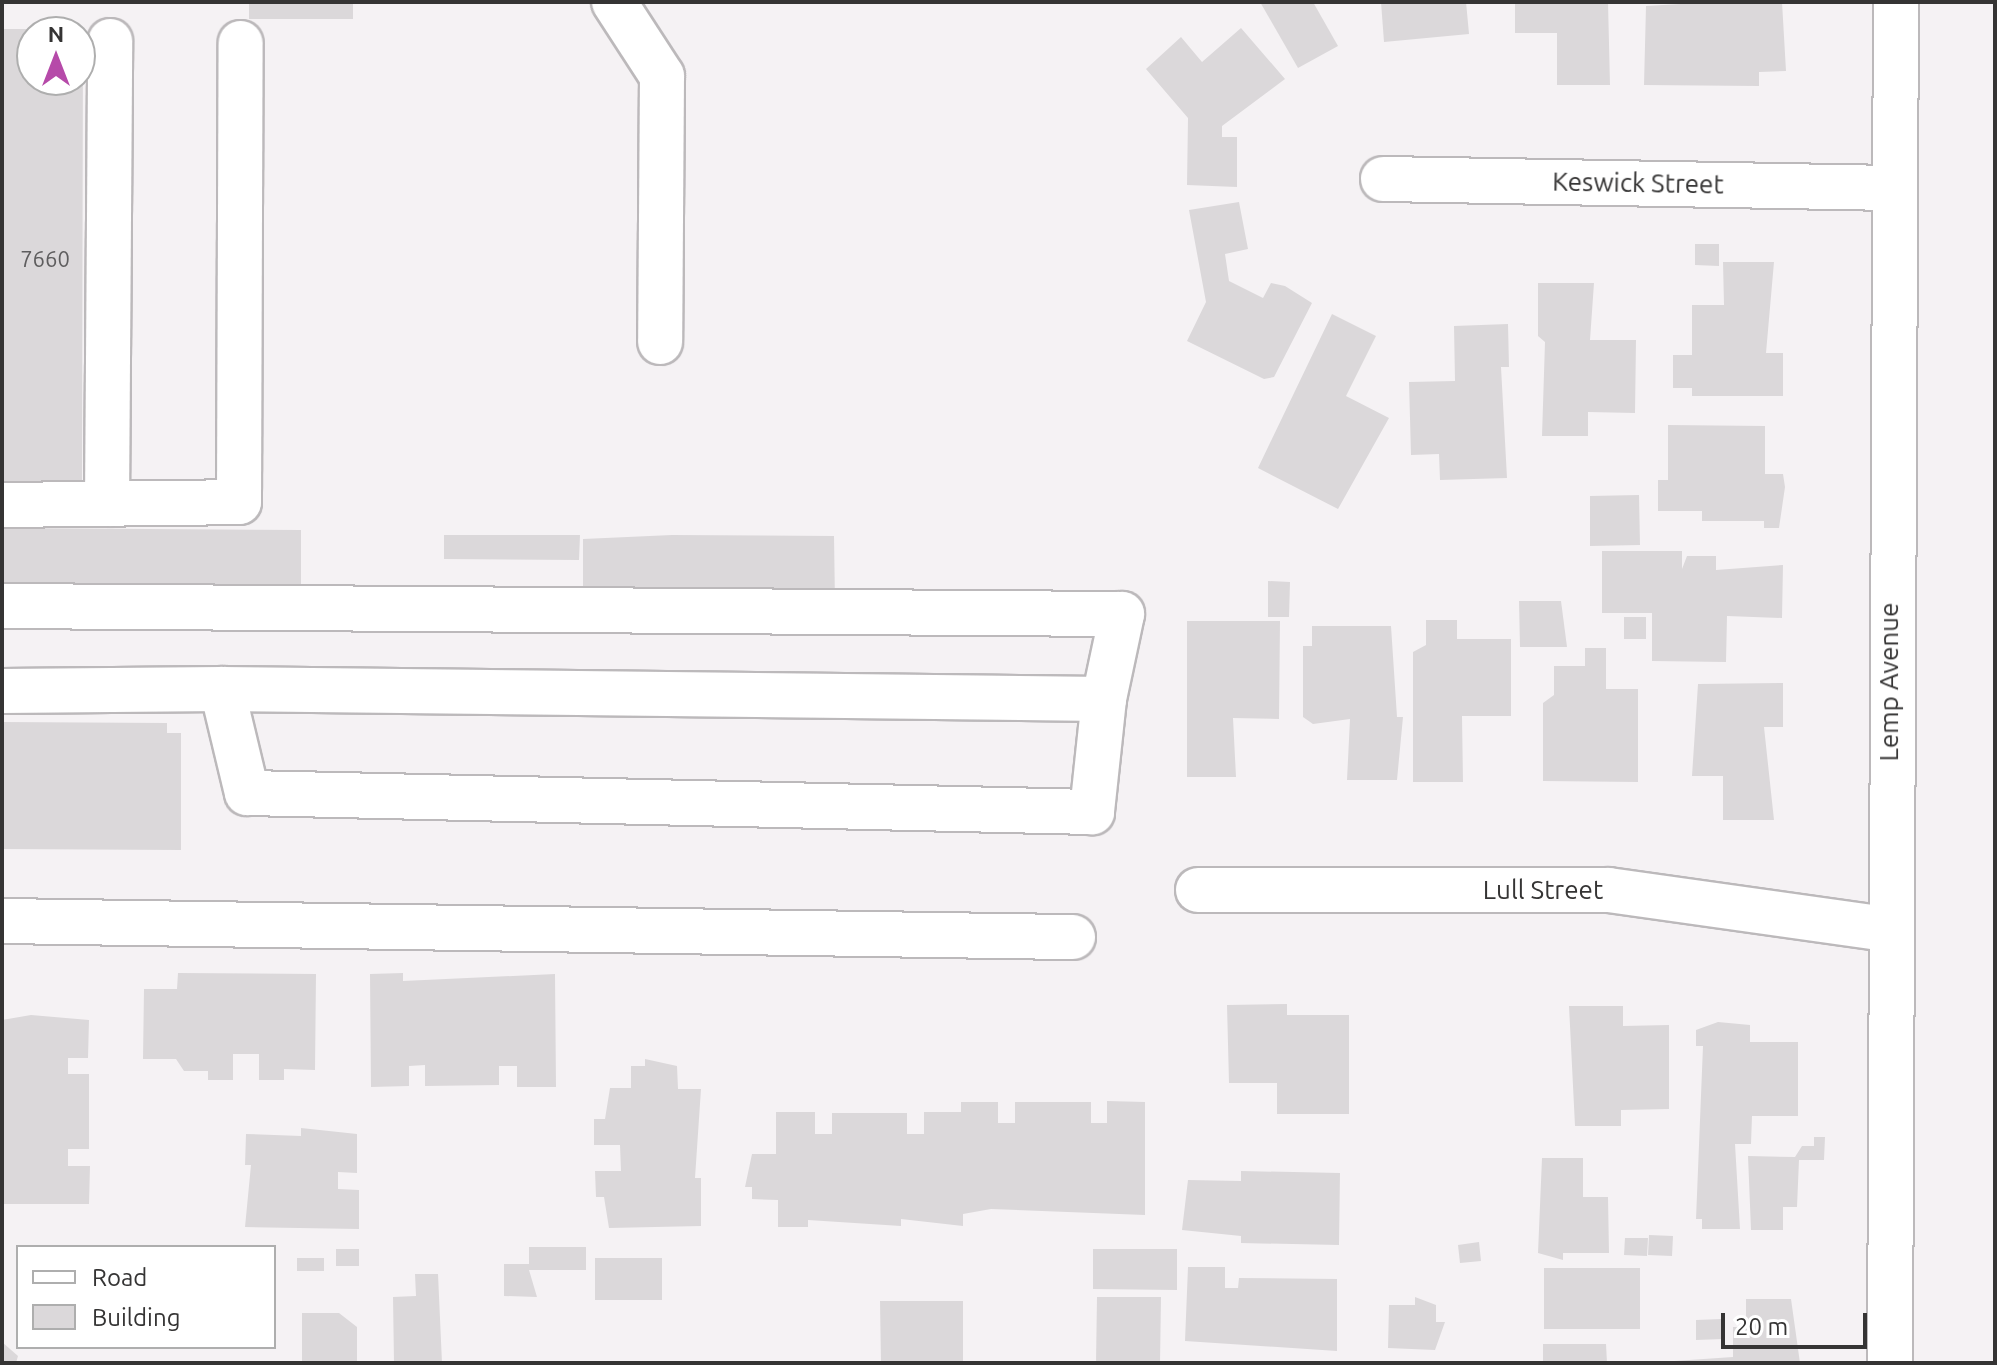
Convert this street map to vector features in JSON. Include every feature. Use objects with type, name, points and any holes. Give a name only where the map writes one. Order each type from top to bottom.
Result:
[{"type":"street","points":[[614,2],[662,76],[660,342]]},
{"type":"street","name":"Lemp Avenue","points":[[1890,1363],[1887,929],[1896,2]]},
{"type":"street","points":[[107,504],[110,41]]},
{"type":"street","points":[[2,505],[239,502],[241,43]]},
{"type":"street","name":"Keswick Street","points":[[1383,179],[1893,188]]},
{"type":"street","points":[[2,606],[1122,614],[1104,699],[1092,812],[247,793],[222,689]]},
{"type":"street","points":[[2,691],[222,689],[1104,699]]},
{"type":"street","name":"Lull Street","points":[[1198,890],[1609,890],[1887,929]]},
{"type":"street","points":[[2,921],[1073,937]]},
{"type":"building","points":[[249,2],[353,2],[353,19],[249,19]]},
{"type":"building","points":[[1260,2],[1313,2],[1338,46],[1298,68]]},
{"type":"building","points":[[1381,2],[1466,2],[1469,34],[1384,42]]},
{"type":"building","points":[[1515,2],[1608,2],[1610,85],[1557,85],[1557,33],[1515,33]]},
{"type":"building","points":[[1782,2],[1786,71],[1759,72],[1759,86],[1644,85],[1646,6]]},
{"type":"building","points":[[1241,28],[1285,79],[1222,126],[1222,137],[1237,137],[1237,187],[1187,185],[1188,118],[1146,69],[1181,37],[1202,62]]},
{"type":"building","points":[[2,29],[16,29],[16,96],[83,96],[82,488],[2,488]]},
{"type":"building","points":[[1239,202],[1248,249],[1225,254],[1229,281],[1263,298],[1271,283],[1285,286],[1312,303],[1274,377],[1264,379],[1187,341],[1206,302],[1189,210]]},
{"type":"building","points":[[1695,244],[1719,244],[1719,266],[1695,265]]},
{"type":"building","points":[[1723,262],[1774,262],[1766,353],[1783,353],[1783,396],[1692,396],[1692,388],[1673,388],[1673,355],[1692,355],[1692,305],[1724,305]]},
{"type":"building","points":[[1538,283],[1594,283],[1590,340],[1636,340],[1635,413],[1588,412],[1588,436],[1542,436],[1545,342],[1538,336]]},
{"type":"building","points":[[1332,314],[1376,336],[1346,396],[1389,418],[1338,509],[1258,468]]},
{"type":"building","points":[[1508,324],[1509,367],[1501,367],[1507,478],[1440,480],[1439,454],[1411,455],[1409,382],[1455,381],[1454,326]]},
{"type":"building","points":[[1668,425],[1765,426],[1765,474],[1783,474],[1785,487],[1779,528],[1764,528],[1764,521],[1702,521],[1702,511],[1658,511],[1658,480],[1668,480]]},
{"type":"building","points":[[1639,495],[1640,545],[1590,546],[1590,496]]},
{"type":"building","points":[[2,528],[301,530],[301,595],[2,595]]},
{"type":"building","points":[[444,535],[580,535],[579,560],[444,559]]},
{"type":"building","points":[[672,535],[834,536],[835,604],[583,604],[583,539]]},
{"type":"building","points":[[1602,551],[1682,551],[1682,569],[1687,556],[1716,556],[1716,570],[1783,565],[1782,618],[1727,616],[1726,662],[1652,661],[1652,613],[1602,613]]},
{"type":"building","points":[[1268,581],[1290,582],[1289,617],[1268,617]]},
{"type":"building","points":[[1519,601],[1561,601],[1567,647],[1520,647]]},
{"type":"building","points":[[1624,617],[1646,617],[1646,639],[1624,639]]},
{"type":"building","points":[[1426,620],[1457,620],[1457,639],[1511,639],[1511,716],[1462,716],[1463,782],[1413,782],[1413,652],[1426,645]]},
{"type":"building","points":[[1187,621],[1280,621],[1279,719],[1233,718],[1236,777],[1187,777]]},
{"type":"building","points":[[1312,626],[1391,626],[1397,717],[1403,717],[1397,780],[1347,780],[1350,719],[1313,724],[1303,717],[1303,646],[1312,646]]},
{"type":"building","points":[[1585,648],[1606,648],[1606,689],[1638,689],[1638,782],[1543,781],[1543,703],[1554,695],[1554,666],[1585,666]]},
{"type":"building","points":[[1783,683],[1783,727],[1764,727],[1774,820],[1723,820],[1723,776],[1692,776],[1698,684]]},
{"type":"building","points":[[2,722],[167,723],[167,733],[181,733],[181,850],[2,849]]},
{"type":"building","points":[[178,973],[316,974],[315,1070],[284,1069],[284,1080],[259,1080],[259,1054],[233,1054],[233,1080],[208,1080],[208,1071],[184,1071],[176,1059],[143,1059],[144,989],[177,989]]},
{"type":"building","points":[[403,973],[403,981],[555,974],[556,1087],[517,1087],[517,1066],[499,1066],[499,1085],[425,1086],[425,1065],[409,1066],[409,1086],[371,1087],[370,974]]},
{"type":"building","points":[[1287,1004],[1287,1015],[1349,1015],[1349,1114],[1277,1114],[1277,1083],[1229,1083],[1227,1005]]},
{"type":"building","points":[[1569,1006],[1623,1006],[1623,1026],[1669,1025],[1669,1109],[1621,1110],[1621,1126],[1575,1126]]},
{"type":"building","points":[[31,1015],[89,1020],[88,1058],[68,1058],[68,1074],[89,1074],[89,1149],[68,1149],[68,1166],[90,1166],[89,1204],[2,1204],[2,1020]]},
{"type":"building","points":[[1718,1022],[1750,1025],[1750,1042],[1798,1042],[1798,1116],[1752,1116],[1751,1144],[1735,1144],[1740,1229],[1702,1229],[1702,1219],[1696,1219],[1703,1046],[1696,1046],[1696,1030]]},
{"type":"building","points":[[645,1059],[677,1066],[678,1089],[701,1089],[695,1178],[701,1178],[701,1226],[609,1228],[604,1197],[596,1197],[595,1171],[621,1171],[620,1145],[594,1145],[594,1119],[605,1119],[610,1088],[631,1088],[631,1066],[645,1066]]},
{"type":"building","points":[[1107,1101],[1145,1102],[1145,1215],[991,1209],[963,1214],[963,1226],[901,1219],[901,1226],[808,1220],[808,1227],[778,1227],[778,1200],[752,1199],[752,1187],[745,1187],[752,1154],[776,1154],[776,1112],[815,1112],[815,1134],[832,1134],[832,1113],[907,1113],[907,1134],[924,1134],[924,1112],[961,1112],[961,1102],[998,1102],[998,1123],[1015,1123],[1015,1102],[1091,1102],[1091,1123],[1107,1123]]},
{"type":"building","points":[[301,1128],[357,1134],[357,1173],[338,1172],[338,1189],[359,1190],[359,1229],[245,1227],[251,1165],[245,1165],[246,1134],[301,1136]]},
{"type":"building","points":[[1814,1137],[1825,1137],[1824,1160],[1799,1160],[1797,1207],[1783,1207],[1783,1230],[1751,1230],[1748,1156],[1795,1157],[1802,1146],[1814,1146]]},
{"type":"building","points":[[1542,1158],[1583,1158],[1583,1197],[1608,1197],[1609,1253],[1563,1253],[1563,1260],[1538,1253]]},
{"type":"building","points":[[1241,1171],[1340,1173],[1339,1245],[1241,1243],[1241,1236],[1182,1230],[1188,1180],[1241,1181]]},
{"type":"building","points":[[1649,1235],[1673,1236],[1672,1256],[1648,1255]]},
{"type":"building","points":[[1625,1238],[1648,1238],[1647,1256],[1624,1255]]},
{"type":"building","points":[[1479,1242],[1481,1261],[1460,1263],[1458,1245]]},
{"type":"building","points":[[529,1247],[586,1247],[586,1270],[529,1270],[537,1297],[504,1296],[504,1264],[529,1264]]},
{"type":"building","points":[[336,1249],[359,1249],[359,1266],[336,1266]]},
{"type":"building","points":[[1093,1249],[1177,1249],[1177,1290],[1093,1289]]},
{"type":"building","points":[[297,1258],[324,1258],[324,1271],[297,1271]]},
{"type":"building","points":[[595,1258],[662,1258],[662,1300],[595,1300]]},
{"type":"building","points":[[1188,1267],[1225,1267],[1225,1288],[1238,1288],[1239,1278],[1337,1279],[1337,1351],[1185,1341]]},
{"type":"building","points":[[1544,1268],[1640,1268],[1640,1329],[1544,1329]]},
{"type":"building","points":[[415,1274],[438,1274],[442,1363],[394,1363],[393,1297],[416,1296]]},
{"type":"building","points":[[1097,1297],[1161,1297],[1160,1363],[1096,1363]]},
{"type":"building","points":[[1415,1297],[1436,1305],[1436,1322],[1445,1322],[1435,1350],[1388,1348],[1389,1305],[1415,1305]]},
{"type":"building","points":[[1746,1299],[1791,1299],[1800,1363],[1645,1363],[1733,1357],[1733,1327],[1746,1327]]},
{"type":"building","points":[[880,1301],[963,1301],[963,1363],[881,1363]]},
{"type":"building","points":[[302,1313],[339,1313],[357,1327],[357,1363],[302,1363]]},
{"type":"building","points":[[1722,1319],[1723,1339],[1696,1340],[1696,1320]]},
{"type":"building","points":[[2,1342],[18,1356],[16,1363],[2,1363]]},
{"type":"building","points":[[1543,1344],[1606,1344],[1607,1363],[1543,1363]]}]
